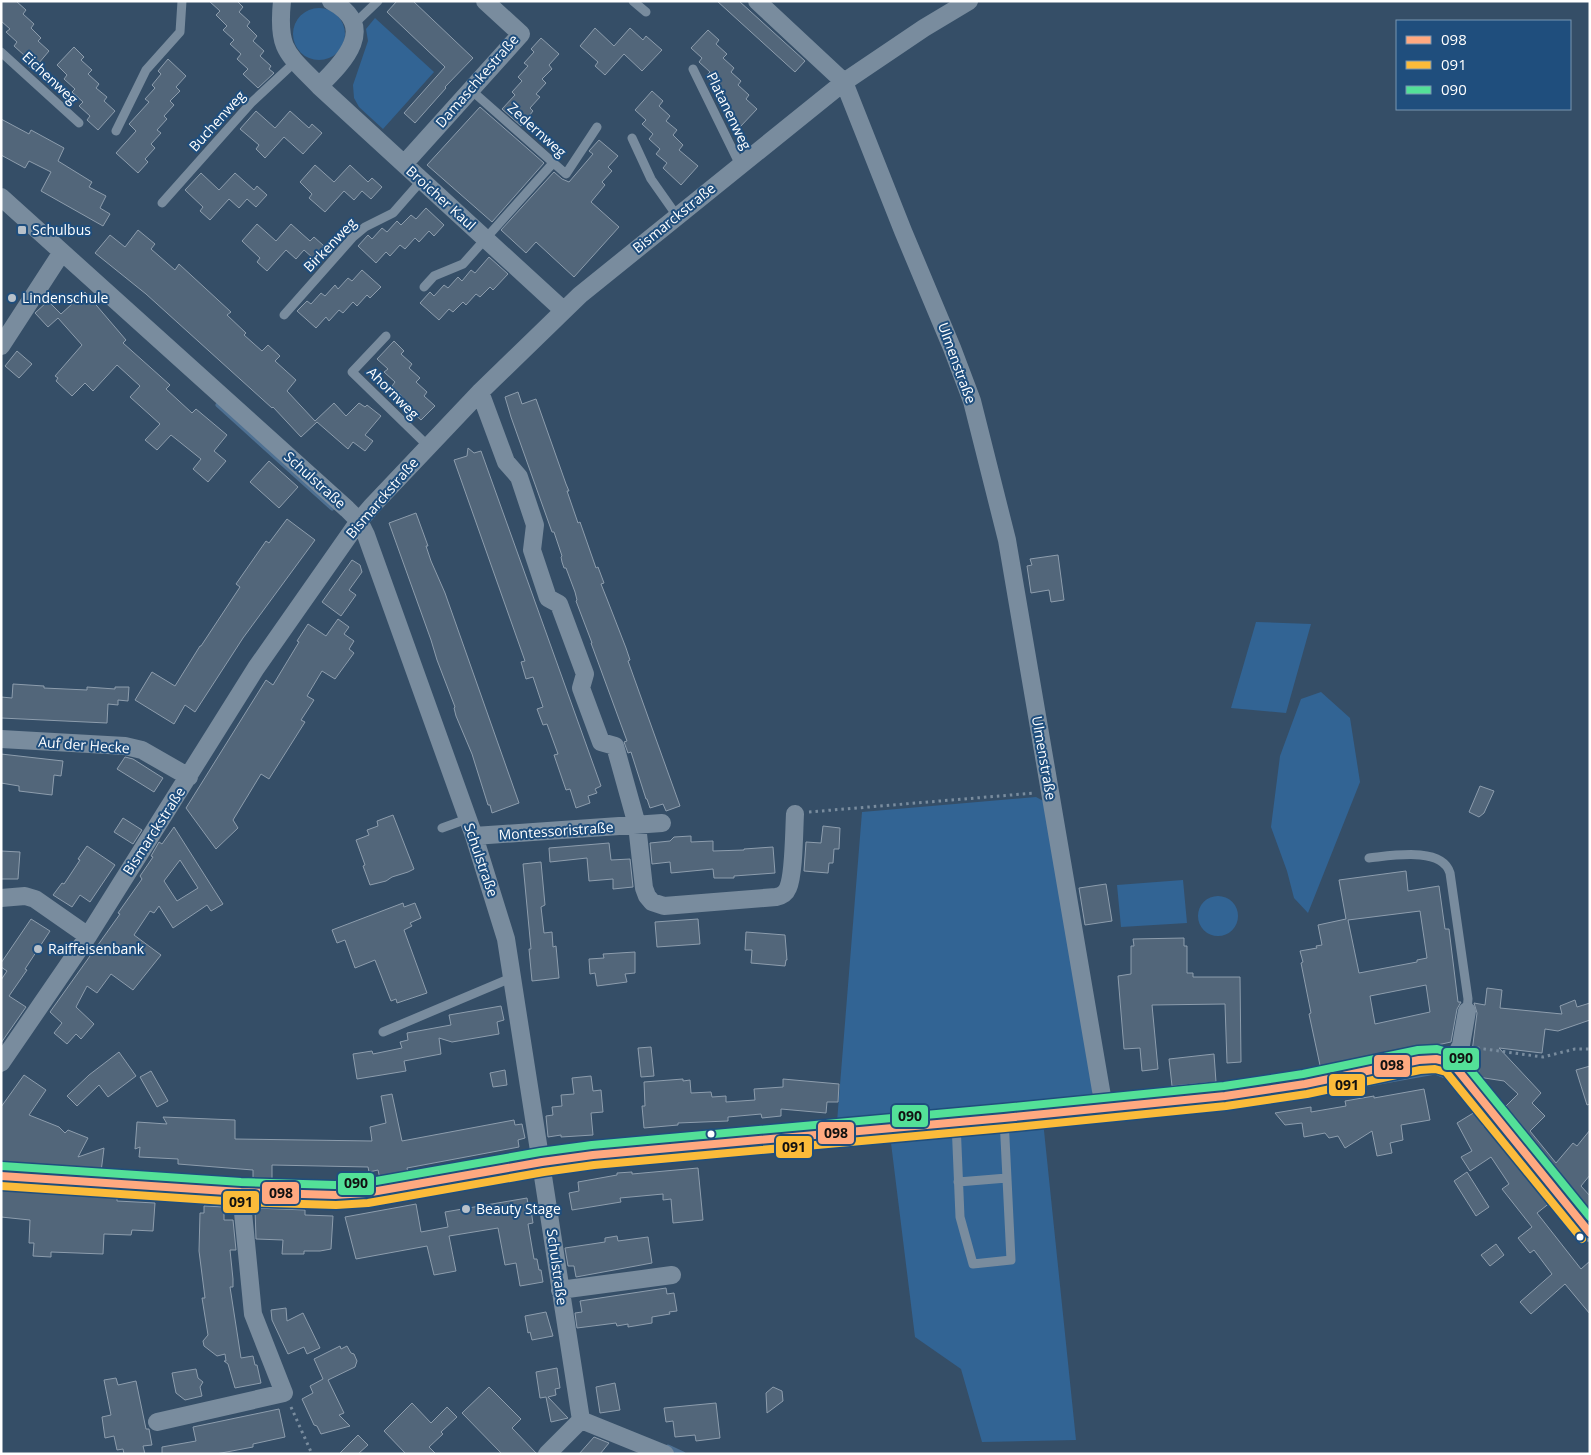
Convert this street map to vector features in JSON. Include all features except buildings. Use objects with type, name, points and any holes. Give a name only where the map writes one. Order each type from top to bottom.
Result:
[{"type":"street","name":"Broicher Kaul","points":[[282,1],[280,35],[286,50],[295,62],[563,310]]},
{"type":"street","points":[[319,86],[337,69],[354,37],[353,20],[346,11],[331,1]]},
{"type":"street","name":"Damaschkestraße","points":[[404,164],[521,34],[485,1]]},
{"type":"street","points":[[757,1],[844,82]]},
{"type":"street","name":"Bismarckstraße","points":[[1,1063],[88,936],[256,668],[359,521],[480,392],[563,310],[844,82],[924,28],[969,1]]},
{"type":"street","name":"Ulmenstraße","points":[[844,82],[972,401],[1007,540],[1104,1108]]},
{"type":"street","name":"Schulstraße","points":[[1,197],[359,521],[371,549],[474,836],[506,939],[581,1420]]},
{"type":"street","points":[[1,346],[62,252]]},
{"type":"street","points":[[480,392],[506,462],[519,477],[535,526],[532,550],[548,598],[559,604],[585,674],[581,688],[601,742],[615,746],[637,825],[643,883],[647,896],[652,902],[660,906],[783,895],[790,883],[795,814]]},
{"type":"street","name":"Auf der Hecke","points":[[1,739],[125,746],[150,754],[189,777]]},
{"type":"street","name":"Montessoristraße","points":[[474,836],[662,822]]},
{"type":"street","points":[[1,898],[25,896],[35,899],[88,936]]},
{"type":"street","points":[[1452,1064],[1461,1044],[1467,1011]]},
{"type":"street","points":[[1,1176],[320,1196],[366,1194],[542,1162],[711,1144],[1004,1118],[1268,1090],[1419,1060],[1436,1059],[1452,1064],[1590,1232]]},
{"type":"street","points":[[157,1422],[284,1393],[253,1314],[241,1192]]},
{"type":"street","points":[[560,1290],[672,1275]]},
{"type":"street","points":[[547,1454],[581,1420],[665,1454]]},
{"type":"lane","points":[[116,131],[146,70],[180,32],[182,1]]},
{"type":"lane","points":[[354,24],[378,1]]},
{"type":"lane","points":[[634,1],[646,12]]},
{"type":"lane","name":"Eichenweg","points":[[1,52],[79,123]]},
{"type":"lane","name":"Buchenweg","points":[[162,202],[251,103],[295,62]]},
{"type":"lane","name":"Platanenweg","points":[[693,69],[740,165]]},
{"type":"lane","name":"Zedernweg","points":[[471,90],[566,174],[597,127]]},
{"type":"lane","points":[[632,138],[653,184],[677,216]]},
{"type":"lane","points":[[424,287],[434,276],[463,264],[553,163]]},
{"type":"lane","name":"Birkenweg","points":[[284,315],[353,237],[365,227],[392,213],[422,180]]},
{"type":"lane","name":"Ahornweg","points":[[386,336],[352,372],[428,446]]},
{"type":"lane","points":[[442,828],[467,819]]},
{"type":"lane","points":[[1369,858],[1413,854],[1441,861],[1447,866],[1450,873],[1468,999],[1467,1011]]},
{"type":"lane","points":[[383,1032],[513,977]]},
{"type":"lane","points":[[956,1122],[960,1217],[973,1264],[1011,1260],[1004,1118]]},
{"type":"lane","points":[[958,1182],[1007,1178]]},
{"type":"path","points":[[795,814],[1050,792]]},
{"type":"path","points":[[1452,1064],[1472,1047],[1543,1057],[1575,1049],[1590,1049]]},
{"type":"path","points":[[284,1393],[312,1454]]},
{"type":"shaded area","points":[[319,8],[333,12],[341,20],[345,34],[341,48],[333,56],[319,60],[305,56],[297,48],[293,34],[297,20],[305,12]]},
{"type":"shaded area","points":[[375,18],[434,72],[383,129],[359,107],[354,98],[353,85],[368,41],[366,29]]},
{"type":"shaded area","points":[[1256,622],[1311,624],[1286,713],[1231,708]]},
{"type":"shaded area","points":[[1321,692],[1350,718],[1360,782],[1308,913],[1294,898],[1287,871],[1271,827],[1280,756],[1301,699]]},
{"type":"shaded area","points":[[1036,797],[1047,803],[1094,1081],[1091,1099],[1078,1103],[837,1122],[862,812]]},
{"type":"shaded area","points":[[1183,880],[1187,923],[1121,927],[1117,885]]},
{"type":"shaded area","points":[[1214,896],[1222,896],[1229,899],[1235,905],[1238,916],[1235,927],[1229,933],[1222,936],[1214,936],[1207,933],[1201,927],[1198,920],[1198,912],[1201,905],[1207,899]]},
{"type":"shaded area","points":[[1043,1121],[1076,1440],[982,1442],[961,1369],[915,1337],[891,1143],[956,1131]]},
{"type":"waterway","points":[[218,405],[332,508]]},
{"type":"waterway","points":[[1012,1127],[1258,1104],[1435,1072],[1458,1083]]},
{"type":"waterway","points":[[967,1132],[997,1129]]},
{"type":"waterway","points":[[545,1170],[947,1134]]},
{"type":"waterway","points":[[668,1447],[683,1454]]},
{"type":"transit line","name":"090","points":[[2,1166],[241,1182],[335,1185],[365,1183],[540,1152],[592,1145],[1224,1086],[1303,1074],[1418,1050],[1437,1049],[1459,1056],[1590,1217]]},
{"type":"transit line","name":"098","points":[[1,1176],[241,1192],[335,1195],[366,1193],[542,1162],[593,1155],[1225,1096],[1305,1084],[1419,1060],[1436,1059],[1452,1063],[1590,1233]]},
{"type":"transit line","name":"091","points":[[1,1186],[240,1202],[336,1205],[368,1203],[594,1165],[1226,1106],[1307,1094],[1420,1070],[1435,1069],[1446,1072],[1582,1239]]},
{"type":"place","name":"Schulbus","points":[[22,230]]},
{"type":"place","name":"Lindenschule","points":[[12,298]]},
{"type":"place","name":"Raiffeisenbank","points":[[38,949]]},
{"type":"place","name":"Beauty Stage","points":[[466,1209]]}]
